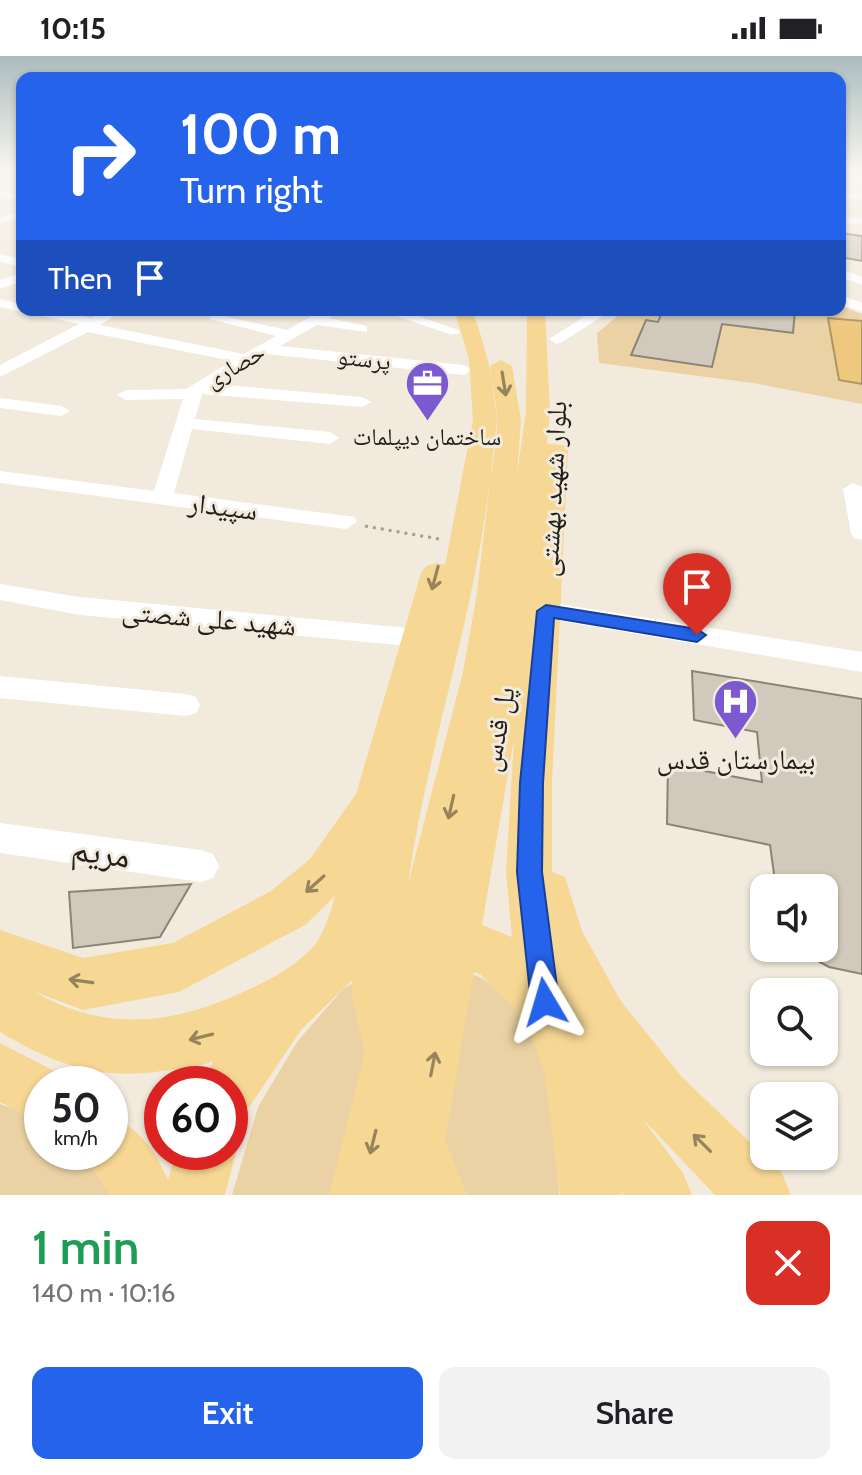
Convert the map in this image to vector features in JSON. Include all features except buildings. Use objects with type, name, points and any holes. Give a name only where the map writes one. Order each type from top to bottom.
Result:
[{"type":"main road","name":"پل قدس","points":[[360,1195],[481,672],[519,600],[509,420],[499,354],[483,316]]},
{"type":"main road","name":"پل قدس","points":[[405,1195],[507,676],[519,600],[538,411],[536,316]]},
{"type":"main road","points":[[241,1066],[249,1052],[316,978],[358,900],[376,798],[461,473],[468,417],[464,370],[454,319]]},
{"type":"main road","points":[[436,1195],[420,1156],[378,996],[378,928],[394,830],[441,656],[469,525],[485,420],[479,359],[454,319]]},
{"type":"main road","name":"بلوار شهید بهشتی","points":[[545,1002],[529,872],[531,783],[519,600],[558,406],[556,325]]},
{"type":"main road","points":[[531,783],[549,906],[577,979],[620,1047],[699,1141],[760,1195]]},
{"type":"main road","points":[[0,955],[83,984],[179,967],[288,908],[326,874],[376,798]]},
{"type":"main road","points":[[0,1002],[55,1034],[93,1044],[134,1048],[206,1037],[316,978],[378,935],[428,934],[458,940],[499,957],[545,1002],[572,1071],[591,1195]]},
{"type":"main road","points":[[0,1071],[24,1085]]},
{"type":"main road","points":[[572,1071],[661,1195]]},
{"type":"main road","points":[[128,1168],[143,1195]]},
{"type":"main road","points":[[194,1195],[201,1170]]},
{"type":"street","points":[[55,316],[247,359]]},
{"type":"street","points":[[0,372],[106,316]]},
{"type":"street","points":[[215,316],[289,335]]},
{"type":"street","name":"حصاری","points":[[162,498],[194,391],[322,316]]},
{"type":"street","points":[[410,316],[454,319]]},
{"type":"street","points":[[556,325],[585,316]]},
{"type":"street","points":[[394,331],[454,319]]},
{"type":"street","points":[[315,320],[362,329]]},
{"type":"street","name":"پرستو","points":[[264,349],[464,370]]},
{"type":"street","points":[[126,395],[194,391],[362,402]]},
{"type":"street","points":[[0,403],[61,411]]},
{"type":"street","points":[[184,423],[330,438]]},
{"type":"street","name":"سپیدار","points":[[1,478],[346,522]]},
{"type":"street","points":[[853,489],[862,533]]},
{"type":"street","name":"شهید علی شصتی","points":[[0,592],[80,606],[419,638]]},
{"type":"street","points":[[519,600],[862,662]]},
{"type":"street","points":[[0,687],[186,705]]},
{"type":"street","name":"مریم","points":[[0,838],[201,866]]},
{"type":"path","points":[[346,522],[445,540]]},
{"type":"shaded area","points":[[846,308],[862,314],[862,404],[753,383],[599,363],[597,333],[618,316],[846,316]]},
{"type":"shaded area","points":[[828,318],[862,321],[862,384],[839,380]]},
{"type":"shaded area","points":[[428,968],[477,976],[516,1009],[531,1032],[549,1084],[559,1195],[232,1195],[239,1170],[248,1170],[248,1141],[258,1107],[297,1042],[343,989],[374,971]]},
{"type":"shaded area","points":[[0,1104],[24,1112],[24,1170],[100,1170],[122,1195],[0,1195]]},
{"type":"place","name":"ساختمان دیپلمات","points":[[427,422]]},
{"type":"place","name":"بیمارستان قدس","points":[[736,741]]},
{"type":"route","points":[[545,1002],[529,872],[531,783],[546,611],[697,635]]}]
